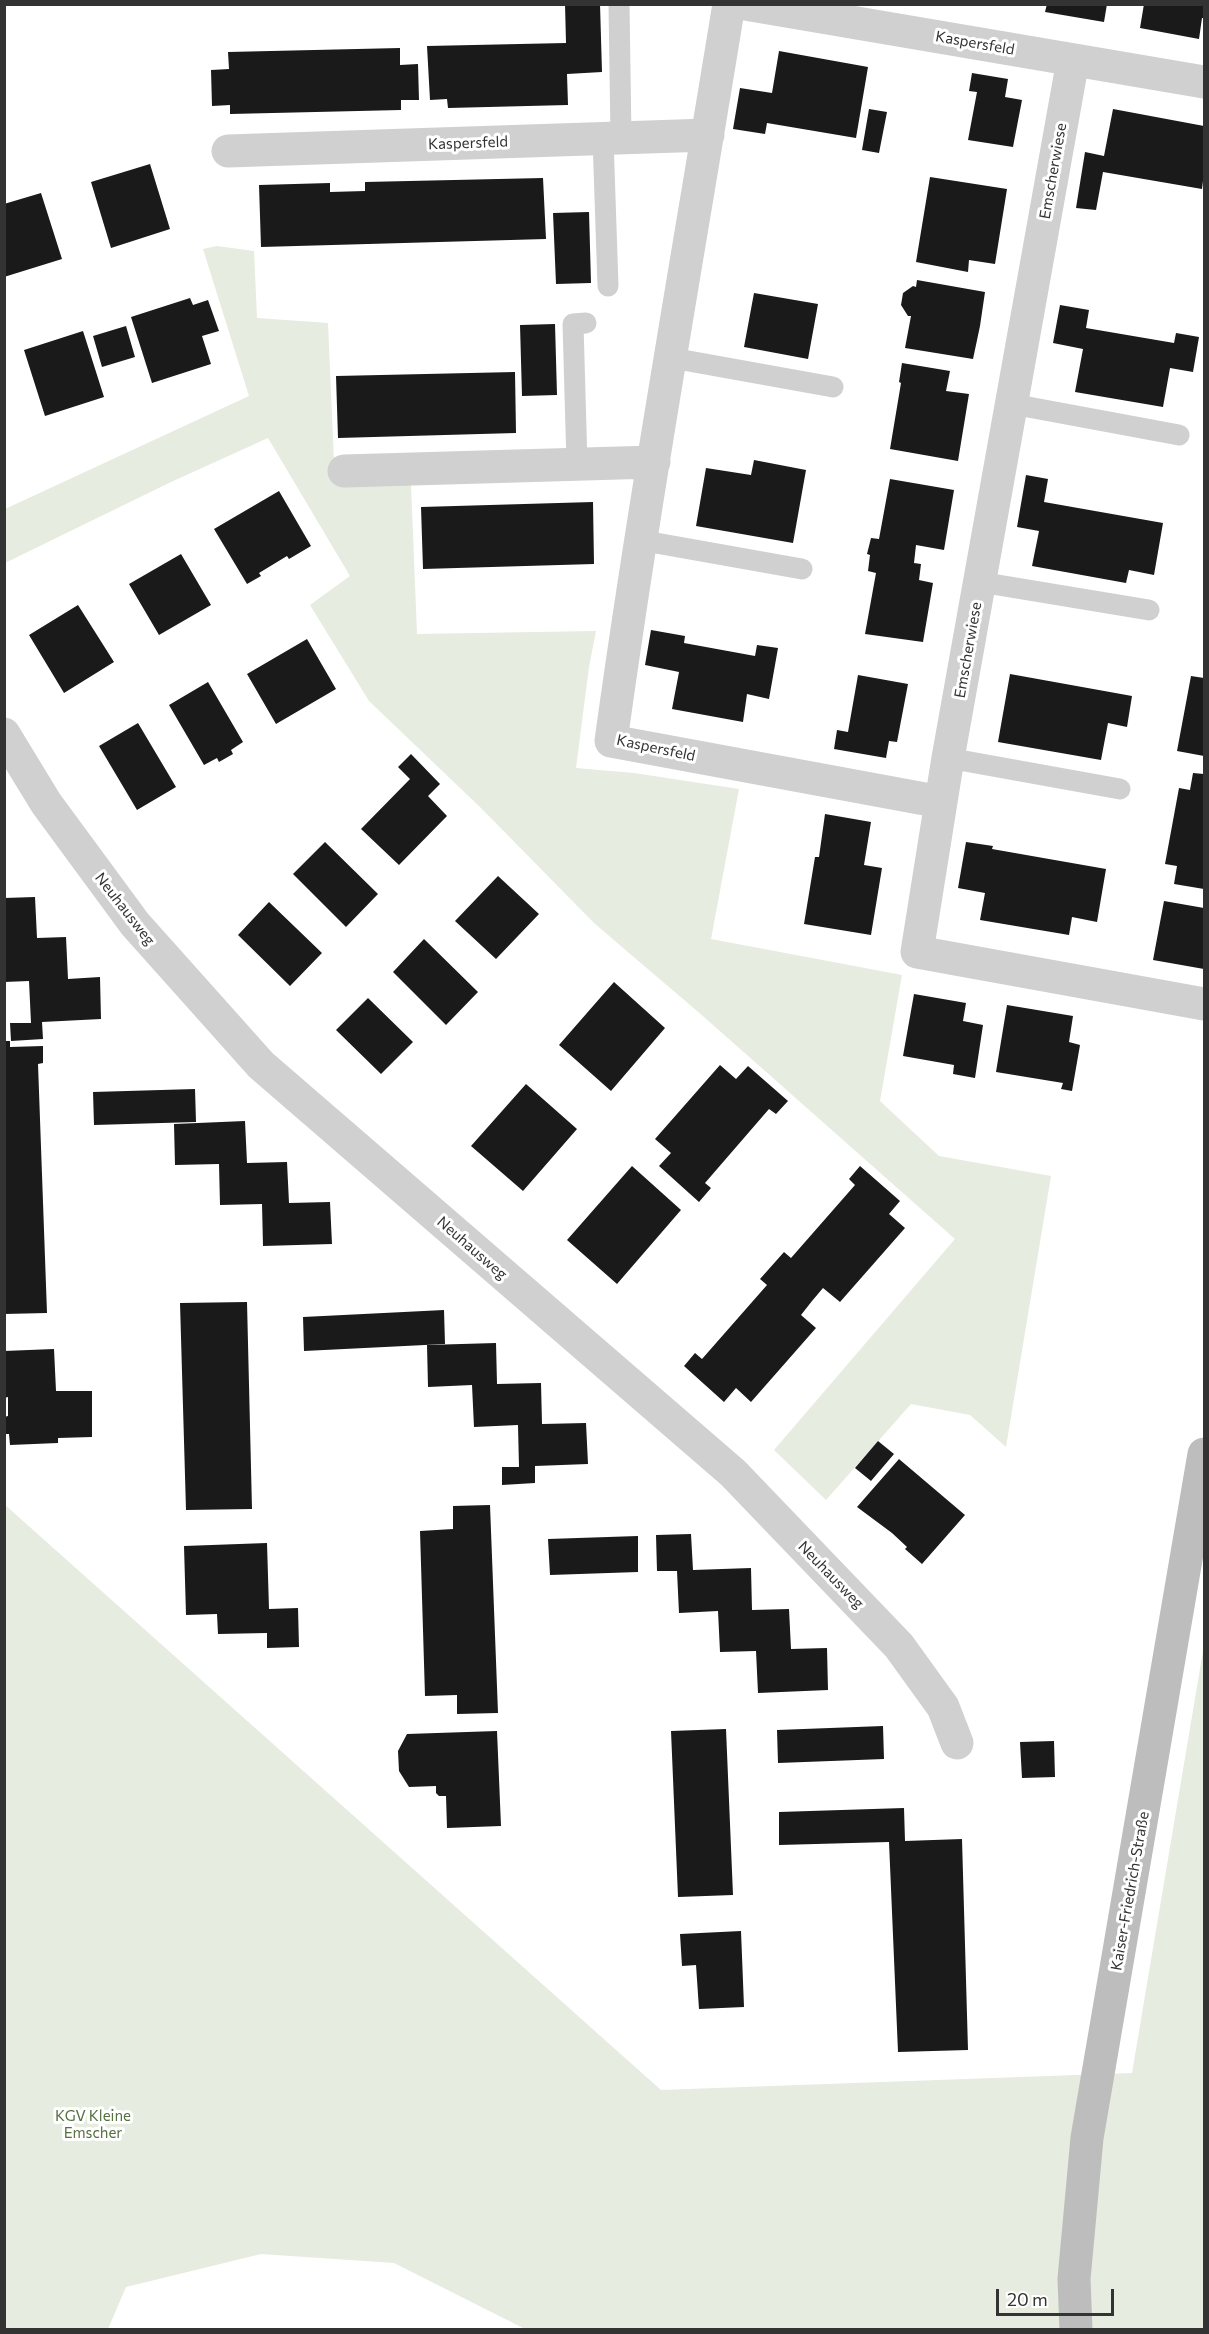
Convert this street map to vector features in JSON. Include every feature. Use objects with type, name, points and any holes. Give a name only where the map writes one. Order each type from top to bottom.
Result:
[{"type":"main road","name":"Kaiser-Friedrich-Straße","points":[[1076,2330],[1074,2279],[1087,2138],[1204,1454]]},
{"type":"street","name":"Kaspersfeld","points":[[729,4],[672,358],[639,540],[611,741],[941,802]]},
{"type":"street","name":"Kaspersfeld","points":[[746,4],[1204,82]]},
{"type":"street","name":"Emscherwiese","points":[[1073,60],[948,758],[917,952],[1204,1004]]},
{"type":"street","name":"Kaspersfeld","points":[[228,151],[708,135]]},
{"type":"street","points":[[344,471],[654,462]]},
{"type":"street","name":"Neuhausweg","points":[[4,734],[46,803],[135,924],[261,1065],[733,1473],[899,1646],[943,1707],[957,1743]]},
{"type":"lane","points":[[608,286],[619,4]]},
{"type":"lane","points":[[578,464],[573,324],[586,323]]},
{"type":"lane","points":[[672,358],[833,387]]},
{"type":"lane","points":[[1012,404],[1179,435]]},
{"type":"lane","points":[[639,540],[802,569]]},
{"type":"lane","points":[[980,582],[1149,610]]},
{"type":"lane","points":[[948,758],[1120,789]]},
{"type":"green space","points":[[217,246],[254,251],[257,318],[328,323],[335,485],[411,485],[417,634],[596,631],[576,768],[634,773],[739,789],[711,939],[902,975],[880,1101],[939,1156],[1051,1176],[1006,1447],[970,1415],[911,1404],[826,1500],[774,1450],[955,1239],[594,923],[482,809],[369,701],[310,605],[350,576],[268,438],[171,482],[5,563],[5,509],[249,396],[203,249]]},
{"type":"green space","name":"KGV Kleine Emscher","points":[[4,1504],[661,2090],[1132,2073],[1204,1645],[1204,2329],[525,2329],[394,2263],[261,2254],[126,2287],[108,2329],[5,2329]]},
{"type":"building","points":[[565,4],[600,4],[602,72],[567,74],[568,105],[448,108],[447,99],[430,100],[427,46],[566,43]]},
{"type":"building","points":[[1047,4],[1107,4],[1104,22],[1045,12]]},
{"type":"building","points":[[1144,4],[1204,4],[1204,18],[1202,18],[1199,39],[1140,28]]},
{"type":"building","points":[[400,48],[400,65],[418,64],[419,100],[401,100],[401,110],[230,114],[230,105],[212,106],[211,70],[229,69],[228,52]]},
{"type":"building","points":[[779,51],[868,67],[856,138],[767,123],[765,134],[733,129],[740,88],[772,93]]},
{"type":"building","points":[[972,73],[1008,79],[1005,97],[1022,100],[1013,147],[968,140],[977,92],[969,91]]},
{"type":"building","points":[[869,109],[887,112],[879,153],[862,150]]},
{"type":"building","points":[[1113,109],[1204,126],[1202,189],[1103,172],[1096,210],[1076,208],[1085,152],[1104,156]]},
{"type":"building","points":[[150,164],[170,229],[111,248],[91,182]]},
{"type":"building","points":[[930,177],[1007,189],[995,264],[969,260],[968,272],[916,262]]},
{"type":"building","points":[[543,178],[546,239],[261,247],[259,185],[330,183],[330,192],[365,191],[365,182]]},
{"type":"building","points":[[41,193],[62,259],[4,277],[4,204]]},
{"type":"building","points":[[589,212],[591,283],[556,284],[553,213]]},
{"type":"building","points":[[917,280],[985,292],[973,359],[905,348],[911,316],[908,316],[901,305],[903,293],[913,286],[916,287]]},
{"type":"building","points":[[754,293],[818,304],[808,359],[744,347]]},
{"type":"building","points":[[190,298],[193,305],[208,300],[219,331],[202,336],[211,364],[152,383],[131,317]]},
{"type":"building","points":[[1060,305],[1089,310],[1086,328],[1174,343],[1176,333],[1199,337],[1193,372],[1170,368],[1163,407],[1075,392],[1083,349],[1053,343]]},
{"type":"building","points":[[555,324],[557,395],[522,396],[520,325]]},
{"type":"building","points":[[126,326],[135,357],[102,367],[93,336]]},
{"type":"building","points":[[83,331],[104,397],[45,416],[24,350]]},
{"type":"building","points":[[902,363],[950,371],[946,391],[969,394],[958,461],[890,449]]},
{"type":"building","points":[[515,372],[516,433],[338,438],[336,376]]},
{"type":"building","points":[[754,460],[806,470],[793,543],[696,526],[706,468],[751,475]]},
{"type":"building","points":[[1026,475],[1048,479],[1044,502],[1163,523],[1154,575],[1129,570],[1126,583],[1032,566],[1039,531],[1017,527]]},
{"type":"building","points":[[890,479],[954,490],[944,550],[916,545],[914,563],[921,564],[919,580],[933,583],[923,642],[865,634],[876,573],[868,571],[870,555],[867,554],[871,538],[879,539]]},
{"type":"building","points":[[279,491],[311,546],[289,559],[287,556],[259,573],[261,576],[247,584],[214,529]]},
{"type":"building","points":[[593,502],[594,564],[423,569],[421,507]]},
{"type":"building","points":[[181,554],[211,605],[159,635],[129,584]]},
{"type":"building","points":[[78,605],[114,662],[64,693],[29,635]]},
{"type":"building","points":[[651,630],[685,636],[684,643],[755,656],[757,645],[778,648],[769,699],[747,694],[743,722],[672,709],[679,672],[645,665]]},
{"type":"building","points":[[307,639],[336,689],[276,724],[247,674]]},
{"type":"building","points":[[1010,674],[1132,696],[1127,727],[1108,723],[1101,760],[998,742]]},
{"type":"building","points":[[858,675],[908,684],[897,742],[889,741],[886,758],[834,749],[837,730],[848,732]]},
{"type":"building","points":[[1191,676],[1204,678],[1204,756],[1177,751]]},
{"type":"building","points":[[208,682],[243,742],[231,750],[233,754],[219,762],[217,758],[204,765],[169,705]]},
{"type":"building","points":[[138,723],[176,787],[137,810],[99,746]]},
{"type":"building","points":[[411,754],[440,784],[428,796],[447,816],[399,865],[361,829],[410,779],[398,767]]},
{"type":"building","points":[[1193,773],[1204,774],[1204,889],[1174,884],[1177,866],[1165,864],[1179,788],[1190,790]]},
{"type":"building","points":[[825,814],[871,822],[864,865],[882,868],[871,935],[804,924],[815,857],[819,857]]},
{"type":"building","points":[[325,842],[378,894],[346,927],[293,874]]},
{"type":"building","points":[[966,842],[993,846],[992,849],[1106,869],[1097,922],[1072,917],[1069,935],[980,920],[985,893],[958,888]]},
{"type":"building","points":[[498,876],[539,914],[496,959],[455,921]]},
{"type":"building","points":[[35,897],[37,938],[66,937],[68,979],[100,977],[101,1019],[42,1022],[43,1039],[11,1041],[10,1023],[31,1023],[29,981],[4,982],[4,898]]},
{"type":"building","points":[[1164,901],[1204,908],[1204,969],[1153,960]]},
{"type":"building","points":[[269,902],[322,953],[290,986],[238,935]]},
{"type":"building","points":[[424,939],[478,992],[446,1025],[393,972]]},
{"type":"building","points":[[614,982],[665,1028],[611,1091],[559,1045]]},
{"type":"building","points":[[914,994],[966,1003],[963,1021],[983,1025],[975,1078],[953,1074],[954,1065],[903,1056]]},
{"type":"building","points":[[368,998],[413,1042],[381,1074],[336,1030]]},
{"type":"building","points":[[1007,1005],[1073,1016],[1069,1042],[1080,1045],[1072,1091],[1061,1089],[1063,1083],[996,1072]]},
{"type":"building","points":[[4,1041],[10,1041],[10,1047],[43,1046],[43,1063],[38,1064],[47,1313],[4,1314]]},
{"type":"building","points":[[720,1065],[736,1079],[748,1066],[788,1101],[776,1114],[769,1109],[705,1183],[711,1188],[699,1202],[659,1166],[671,1153],[655,1139]]},
{"type":"building","points":[[526,1084],[577,1129],[523,1191],[471,1146]]},
{"type":"building","points":[[195,1089],[196,1122],[94,1125],[93,1092]]},
{"type":"building","points":[[245,1121],[247,1163],[287,1162],[289,1203],[330,1202],[332,1244],[263,1246],[262,1204],[220,1205],[219,1164],[175,1165],[174,1124]]},
{"type":"building","points":[[632,1166],[681,1210],[617,1284],[567,1240]]},
{"type":"building","points":[[860,1166],[900,1201],[889,1214],[905,1228],[840,1302],[823,1288],[801,1315],[816,1328],[751,1402],[736,1388],[724,1402],[684,1366],[695,1353],[702,1359],[767,1285],[760,1279],[784,1252],[791,1258],[855,1185],[849,1179]]},
{"type":"building","points":[[247,1302],[252,1509],[186,1510],[180,1303]]},
{"type":"building","points":[[444,1310],[445,1344],[304,1351],[303,1317]]},
{"type":"building","points":[[496,1343],[497,1384],[541,1383],[542,1424],[586,1423],[588,1464],[535,1466],[535,1483],[502,1485],[502,1467],[519,1467],[518,1425],[474,1427],[472,1385],[428,1387],[427,1345]]},
{"type":"building","points":[[54,1349],[56,1391],[92,1391],[92,1437],[58,1438],[58,1443],[10,1445],[4,1417],[8,1416],[8,1397],[4,1398],[4,1351]]},
{"type":"building","points":[[878,1441],[894,1454],[871,1481],[855,1468]]},
{"type":"building","points":[[899,1459],[965,1515],[922,1564],[892,1533],[857,1507]]},
{"type":"building","points":[[490,1505],[498,1713],[457,1714],[457,1695],[425,1696],[420,1531],[453,1529],[453,1506]]},
{"type":"building","points":[[691,1534],[693,1570],[751,1568],[752,1610],[789,1609],[791,1649],[827,1648],[828,1690],[758,1693],[756,1651],[720,1652],[718,1611],[679,1613],[677,1571],[657,1571],[656,1535]]},
{"type":"building","points":[[638,1536],[638,1572],[550,1575],[548,1539]]},
{"type":"building","points":[[267,1543],[269,1609],[298,1608],[299,1647],[267,1648],[267,1633],[218,1634],[217,1614],[186,1615],[184,1546]]},
{"type":"building","points":[[883,1726],[884,1759],[778,1763],[777,1730]]},
{"type":"building","points":[[726,1729],[733,1895],[678,1897],[671,1731]]},
{"type":"building","points":[[497,1731],[501,1826],[447,1828],[446,1796],[439,1796],[436,1793],[436,1786],[409,1787],[399,1771],[398,1751],[407,1734]]},
{"type":"building","points":[[1054,1741],[1055,1777],[1022,1778],[1020,1742]]},
{"type":"building","points":[[904,1808],[905,1841],[962,1839],[968,2050],[898,2052],[889,1842],[779,1845],[779,1812]]},
{"type":"building","points":[[741,1931],[744,2007],[699,2009],[696,1965],[682,1966],[680,1934]]}]
